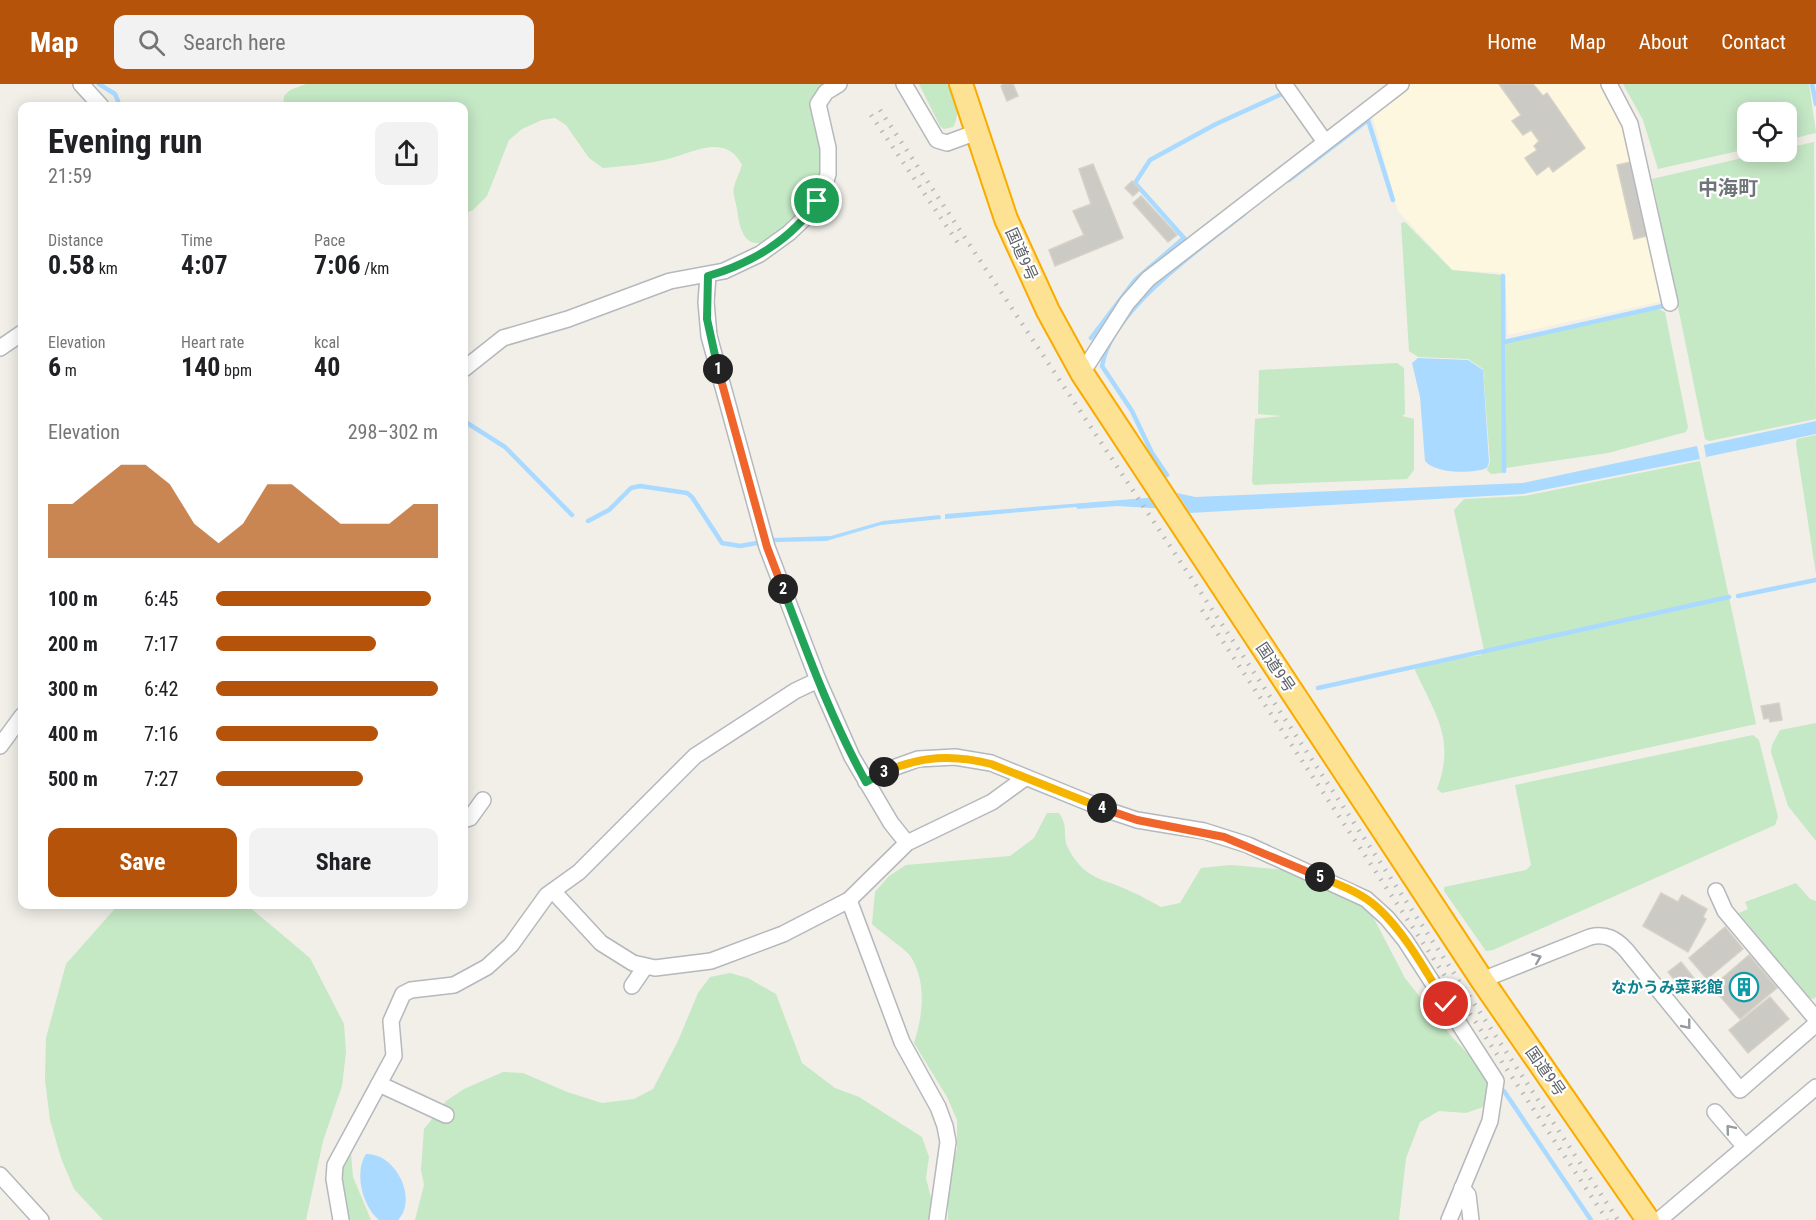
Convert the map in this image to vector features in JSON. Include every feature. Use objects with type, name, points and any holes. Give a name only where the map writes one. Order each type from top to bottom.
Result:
[{"type":"highway","name":"国道9号","points":[[961,84],[1005,219],[1048,311],[1082,373],[1482,980],[1648,1220]]},
{"type":"street","points":[[81,84],[97,102]]},
{"type":"street","points":[[468,366],[503,338],[568,319],[670,281],[708,276],[730,269],[760,254],[789,233],[808,214],[824,188],[830,160],[818,104],[826,92],[839,84]]},
{"type":"street","points":[[904,84],[937,140],[947,143],[977,132]]},
{"type":"street","points":[[1284,84],[1325,142]]},
{"type":"street","points":[[1082,373],[1127,303],[1148,279],[1401,84]]},
{"type":"street","points":[[1609,84],[1630,124],[1670,303]]},
{"type":"street","points":[[708,276],[709,336],[767,547],[841,735],[866,782],[907,843]]},
{"type":"street","points":[[0,348],[18,336]]},
{"type":"street","points":[[340,1220],[334,1179],[335,1165],[394,1056],[391,1022],[403,994],[411,990],[454,985],[486,967],[511,945],[553,891],[579,872],[620,827],[703,749],[818,680]]},
{"type":"street","points":[[0,746],[18,721]]},
{"type":"street","points":[[866,782],[901,765],[937,757],[991,764],[1137,820],[1204,831],[1240,842],[1354,892],[1378,908],[1405,940],[1496,1081],[1490,1121],[1449,1220]]},
{"type":"street","points":[[553,891],[601,943],[620,957],[645,967],[690,965],[730,956],[783,934],[849,900],[907,843],[992,802],[1025,778]]},
{"type":"street","points":[[468,819],[483,800]]},
{"type":"street","points":[[1482,980],[1590,937],[1598,935],[1613,938],[1626,950],[1740,1090],[1815,1016],[1725,911],[1716,891]]},
{"type":"street","points":[[849,900],[902,1042],[939,1107],[945,1126],[948,1142],[937,1220]]},
{"type":"street","points":[[632,986],[645,967]]},
{"type":"street","points":[[379,1084],[446,1115]]},
{"type":"street","points":[[1659,1220],[1816,1087]]},
{"type":"street","points":[[1715,1112],[1745,1147]]},
{"type":"street","points":[[0,1175],[40,1220]]},
{"type":"street","points":[[1462,1188],[1468,1195],[1472,1220]]},
{"type":"shaded area","points":[[1412,84],[1599,84],[1624,128],[1663,301],[1508,335],[1505,273],[1453,270],[1398,211],[1372,114]]},
{"type":"green space","points":[[306,84],[825,84],[818,93],[813,107],[822,143],[822,170],[814,198],[806,214],[768,240],[753,243],[744,235],[739,223],[734,187],[742,165],[735,155],[718,147],[709,147],[660,161],[603,168],[589,158],[566,125],[555,118],[542,120],[522,129],[509,140],[487,196],[468,212],[468,102],[283,102],[284,96],[290,90]]},
{"type":"green space","points":[[919,84],[948,84],[957,111],[953,127],[944,129],[940,126]]},
{"type":"green space","points":[[1623,84],[1809,84],[1816,133],[1797,138],[1797,102],[1737,102],[1737,151],[1658,169],[1643,120]]},
{"type":"green space","points":[[1814,142],[1816,419],[1709,441],[1705,439],[1652,179],[1737,159],[1737,162],[1797,162],[1797,146]]},
{"type":"green space","points":[[1405,222],[1452,270],[1502,275],[1502,473],[1491,474],[1487,470],[1490,462],[1483,369],[1468,359],[1418,357],[1409,351],[1401,223]]},
{"type":"green space","points":[[1658,309],[1665,312],[1688,427],[1686,432],[1608,453],[1506,468],[1506,343]]},
{"type":"green space","points":[[1397,363],[1404,368],[1405,414],[1402,416],[1414,419],[1414,470],[1407,479],[1254,485],[1252,482],[1255,419],[1282,416],[1258,414],[1259,370]]},
{"type":"green space","points":[[1816,435],[1816,574],[1796,444],[1797,439]]},
{"type":"green space","points":[[1700,461],[1756,724],[1442,793],[1437,789],[1444,756],[1441,727],[1415,670],[1417,666],[1481,655],[1484,650],[1454,510],[1464,499],[1524,496]]},
{"type":"green space","points":[[1816,723],[1816,841],[1788,806],[1771,752],[1780,730]]},
{"type":"green space","points":[[1753,735],[1759,740],[1778,817],[1775,825],[1493,950],[1486,951],[1444,891],[1444,887],[1526,870],[1531,865],[1515,785]]},
{"type":"green space","points":[[1047,813],[1059,813],[1064,823],[1068,848],[1074,859],[1088,873],[1161,907],[1180,903],[1201,868],[1231,865],[1285,870],[1344,895],[1371,913],[1405,978],[1451,1036],[1484,1071],[1489,1090],[1483,1107],[1466,1113],[1439,1111],[1420,1122],[1406,1158],[1399,1220],[948,1220],[948,1175],[957,1149],[957,1120],[947,1097],[914,1043],[920,1021],[922,999],[919,977],[909,954],[872,924],[875,892],[889,876],[906,865],[1010,856],[1034,838]]},
{"type":"green space","points":[[1796,883],[1810,899],[1816,901],[1816,997],[1813,999],[1809,998],[1739,913],[1748,909],[1745,902]]},
{"type":"green space","points":[[115,909],[252,909],[310,958],[344,1024],[346,1052],[342,1086],[323,1141],[306,1220],[103,1220],[74,1189],[61,1158],[50,1120],[45,1080],[46,1038],[66,964]]},
{"type":"green space","points":[[730,973],[748,978],[776,994],[802,1063],[835,1088],[859,1097],[922,1137],[929,1157],[926,1178],[932,1202],[930,1220],[415,1220],[424,1185],[421,1170],[424,1129],[446,1101],[464,1089],[503,1072],[523,1073],[567,1092],[602,1103],[634,1099],[653,1089],[678,1041],[698,993],[710,977]]},
{"type":"green space","points":[[348,1151],[351,1153],[353,1177],[371,1220],[344,1220],[338,1193],[342,1154]]},
{"type":"water","points":[[1418,358],[1468,360],[1483,370],[1489,462],[1487,468],[1473,471],[1445,471],[1425,461],[1420,397],[1412,363]]},
{"type":"water","points":[[1816,421],[1816,434],[1706,457],[1704,445]]},
{"type":"water","points":[[1697,446],[1700,459],[1523,494],[1190,513],[1177,493],[1195,497],[1523,483]]},
{"type":"water","points":[[1159,497],[1168,509],[1117,506],[1078,509],[1076,507],[945,519],[945,514]]},
{"type":"water","points":[[940,515],[941,519],[881,525],[826,541],[775,542],[772,538],[831,536],[883,521]]},
{"type":"water","points":[[366,1154],[386,1161],[401,1179],[406,1201],[404,1211],[398,1220],[379,1220],[364,1198],[360,1179],[362,1161]]},
{"type":"building","points":[[1013,84],[1018,96],[1007,101],[1001,86]]},
{"type":"building","points":[[1499,84],[1533,84],[1543,96],[1547,93],[1585,148],[1553,172],[1549,166],[1537,175],[1525,158],[1537,150],[1534,146],[1539,141],[1531,130],[1523,135],[1512,121],[1521,115]]},
{"type":"building","points":[[1631,162],[1647,236],[1634,239],[1617,165]]},
{"type":"building","points":[[1093,164],[1123,238],[1055,266],[1049,250],[1084,235],[1073,211],[1091,204],[1079,169]]},
{"type":"building","points":[[1132,181],[1140,190],[1133,196],[1125,188]]},
{"type":"building","points":[[1141,196],[1177,235],[1168,242],[1133,203]]},
{"type":"building","points":[[1779,703],[1782,720],[1770,722],[1769,718],[1764,719],[1761,706]]},
{"type":"building","points":[[1661,893],[1678,902],[1682,895],[1707,909],[1703,917],[1706,919],[1688,952],[1643,926]]},
{"type":"building","points":[[1725,927],[1743,949],[1707,979],[1689,958]]},
{"type":"building","name":"なかうみ菜彩館","points":[[1749,955],[1777,988],[1740,1019],[1712,987]]},
{"type":"building","points":[[1681,962],[1697,982],[1685,992],[1668,972]]},
{"type":"building","points":[[1770,997],[1789,1019],[1748,1053],[1729,1030]]},
{"type":"waterway","points":[[99,84],[115,94],[118,102]]},
{"type":"waterway","points":[[1812,84],[1816,104]]},
{"type":"waterway","points":[[1091,338],[1135,280],[1184,238],[1135,183],[1150,160],[1216,124],[1284,93]]},
{"type":"waterway","points":[[1289,180],[1368,120],[1393,200]]},
{"type":"waterway","points":[[1167,475],[1152,453],[1132,411],[1102,366],[1109,345],[1122,323],[1140,302],[1183,262],[1244,214]]},
{"type":"waterway","points":[[1503,276],[1504,471]]},
{"type":"waterway","points":[[1504,342],[1663,306]]},
{"type":"waterway","points":[[468,424],[505,447],[572,515]]},
{"type":"waterway","points":[[588,521],[609,510],[631,488],[640,486],[687,493],[692,497],[722,543],[740,546],[757,543]]},
{"type":"waterway","points":[[1738,596],[1816,580]]},
{"type":"waterway","points":[[1318,688],[1729,597]]},
{"type":"waterway","points":[[1504,1091],[1591,1220]]},
{"type":"railway","points":[[880,110],[1618,1220]]},
{"type":"railway","points":[[871,115],[958,243]]},
{"type":"railway","points":[[1202,610],[1607,1220]]},
{"type":"place","name":"なかうみ菜彩館","points":[[1744,987]]},
{"type":"district","name":"中海町","points":[[1728,188]]},
{"type":"route","points":[[817,201],[800,224],[760,254],[708,276],[707,319],[709,336],[767,547],[827,703],[866,782],[879,773],[918,759],[937,757],[973,759],[1137,820],[1204,831],[1248,845],[1354,892],[1378,908],[1405,940],[1446,1004]]}]
